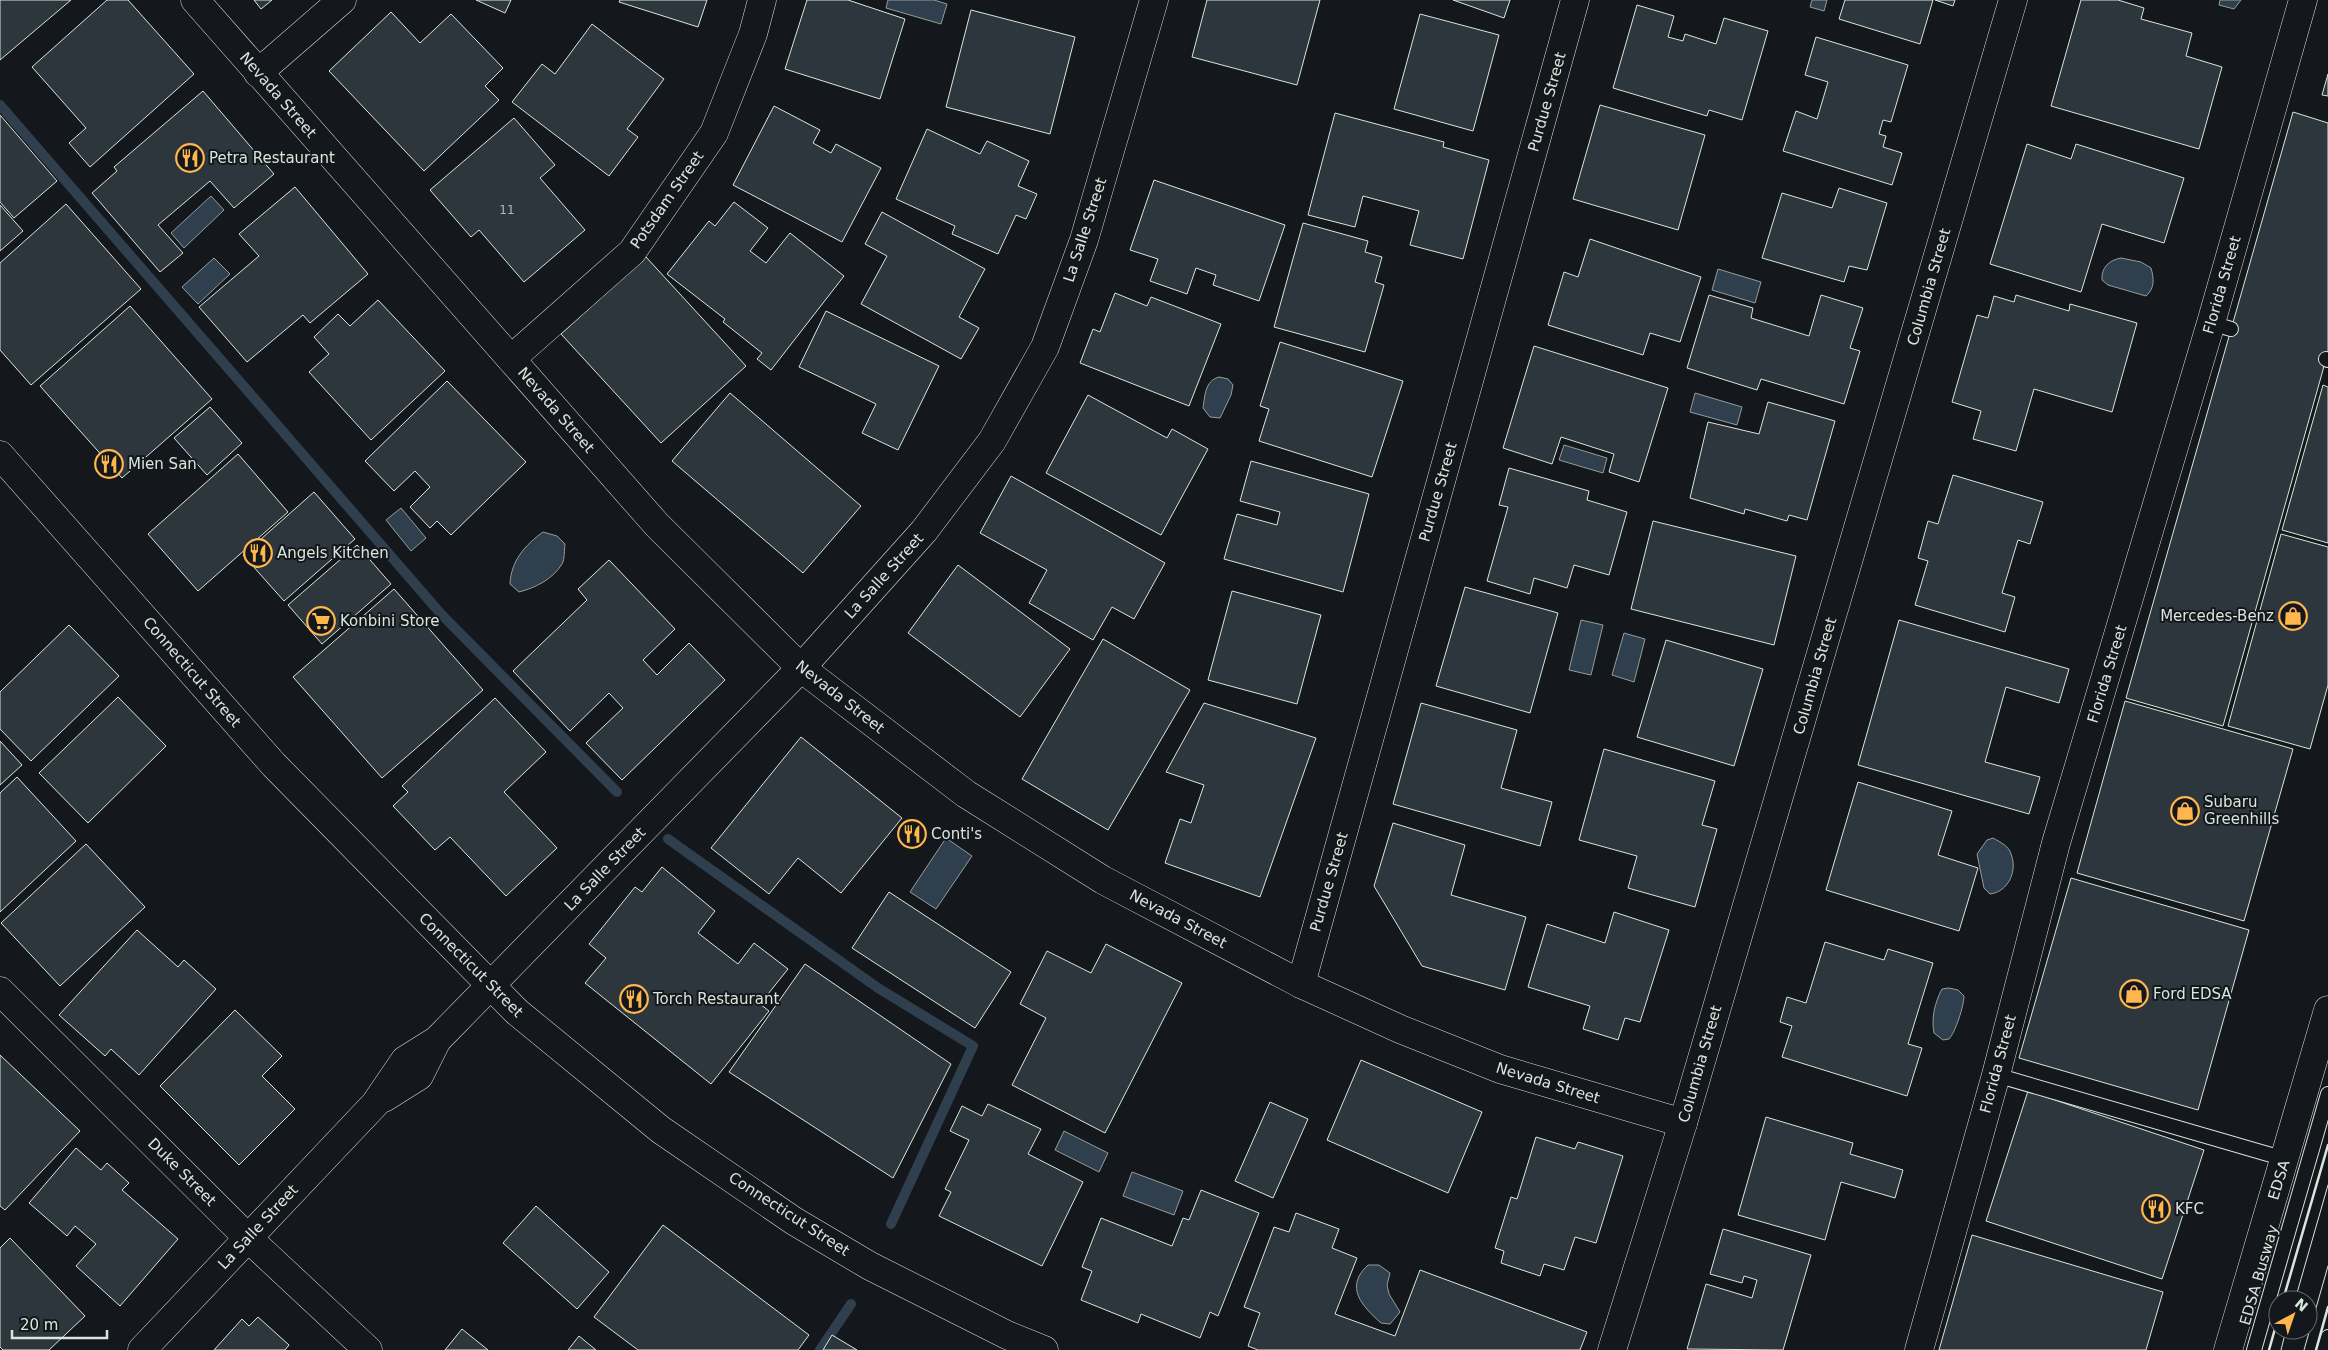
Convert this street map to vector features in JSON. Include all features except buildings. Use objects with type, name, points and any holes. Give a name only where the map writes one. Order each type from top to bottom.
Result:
[{"type":"main road","name":"Nevada Street","points":[[195,0],[658,525],[801,668],[974,799],[1103,880],[1301,984],[1400,1028],[1500,1069],[1683,1123]]},
{"type":"main road","points":[[258,72],[342,0]]},
{"type":"main road","name":"Potsdam Street","points":[[511,359],[632,252],[714,133],[752,34],[762,0]]},
{"type":"main road","name":"La Salle Street","points":[[142,1350],[374,1104],[404,1060],[437,1040],[491,987],[801,668],[936,516],[992,441],[1045,347],[1084,240],[1154,0]]},
{"type":"main road","name":"Purdue Street","points":[[1301,984],[1575,0]]},
{"type":"main road","name":"Columbia Street","points":[[1612,1350],[1683,1123],[2013,0]]},
{"type":"main road","name":"Florida Street","points":[[1920,1350],[1996,1075],[2056,843],[2221,326],[2304,0]]},
{"type":"main road","name":"Connecticut Street","points":[[0,455],[274,765],[517,1012],[661,1130],[794,1221],[870,1266],[1007,1335],[1044,1350]]},
{"type":"main road","name":"Duke Street","points":[[0,991],[248,1238],[368,1350]]},
{"type":"main road","name":"EDSA","points":[[2228,1350],[2286,1159],[2328,1010]]},
{"type":"lane","points":[[1996,1075],[2286,1159]]},
{"type":"lane","name":"EDSA Busway","points":[[2254,1350],[2328,1094]]},
{"type":"lane","points":[[2324,1350],[2328,1337]]},
{"type":"water","points":[[888,0],[934,0],[947,4],[941,24],[886,8]]},
{"type":"water","points":[[1812,0],[1827,0],[1824,11],[1810,7]]},
{"type":"water","points":[[2220,0],[2241,0],[2234,9],[2219,5]]},
{"type":"water","points":[[211,196],[224,210],[184,248],[171,233]]},
{"type":"water","points":[[214,258],[230,274],[198,304],[182,287]]},
{"type":"water","points":[[2121,258],[2141,262],[2151,268],[2153,283],[2151,290],[2146,296],[2108,285],[2102,280],[2104,268]]},
{"type":"water","points":[[1718,269],[1761,282],[1755,303],[1712,290]]},
{"type":"water","points":[[1219,377],[1228,379],[1233,385],[1231,395],[1220,418],[1210,417],[1203,408],[1208,385]]},
{"type":"water","points":[[1695,393],[1742,407],[1737,425],[1690,412]]},
{"type":"water","points":[[1564,445],[1607,458],[1603,473],[1559,460]]},
{"type":"water","points":[[401,508],[426,538],[411,551],[386,520]]},
{"type":"water","points":[[543,532],[557,536],[565,544],[563,562],[549,578],[519,592],[510,584],[513,568],[520,554],[530,542]]},
{"type":"water","points":[[1581,620],[1603,625],[1591,675],[1569,670]]},
{"type":"water","points":[[1624,633],[1645,639],[1634,682],[1612,675]]},
{"type":"water","points":[[946,838],[972,856],[936,909],[910,892]]},
{"type":"water","points":[[1993,838],[2004,844],[2010,851],[2013,867],[2010,880],[2006,885],[2002,889],[1990,894],[1984,888],[1977,854],[1987,840]]},
{"type":"water","points":[[1942,989],[1958,990],[1964,996],[1964,1000],[1954,1031],[1949,1039],[1943,1040],[1934,1033],[1933,1016],[1937,999]]},
{"type":"water","points":[[1064,1131],[1108,1153],[1099,1172],[1055,1150]]},
{"type":"water","points":[[1132,1172],[1183,1191],[1174,1215],[1123,1196]]},
{"type":"water","points":[[1368,1265],[1379,1265],[1390,1273],[1387,1285],[1389,1294],[1400,1312],[1390,1324],[1381,1323],[1358,1296],[1357,1281]]},
{"type":"waterway","points":[[0,105],[441,614],[617,792]]},
{"type":"waterway","points":[[668,839],[878,988],[973,1046],[891,1224]]},
{"type":"waterway","points":[[820,1350],[851,1304]]},
{"type":"tram line","points":[[2298,1290],[2328,1185]]},
{"type":"tram line","points":[[2304,1350],[2328,1266]]},
{"type":"tram line","points":[[2281,1350],[2284,1340]]},
{"type":"wall","points":[[2286,1290],[2328,1145]]},
{"type":"wall","points":[[2316,1350],[2328,1307]]},
{"type":"wall","points":[[2269,1350],[2272,1340]]},
{"type":"place","name":"Petra Restaurant","points":[[190,158]]},
{"type":"place","name":"Mien San","points":[[109,464]]},
{"type":"place","name":"Angels Kitchen","points":[[258,553]]},
{"type":"place","name":"Mercedes-Benz","points":[[2293,616]]},
{"type":"place","name":"Konbini Store","points":[[321,621]]},
{"type":"place","name":"Subaru Greenhills","points":[[2185,811]]},
{"type":"place","name":"Conti's","points":[[912,834]]},
{"type":"place","name":"Ford EDSA","points":[[2134,994]]},
{"type":"place","name":"Torch Restaurant","points":[[634,999]]},
{"type":"place","name":"KFC","points":[[2156,1209]]}]
